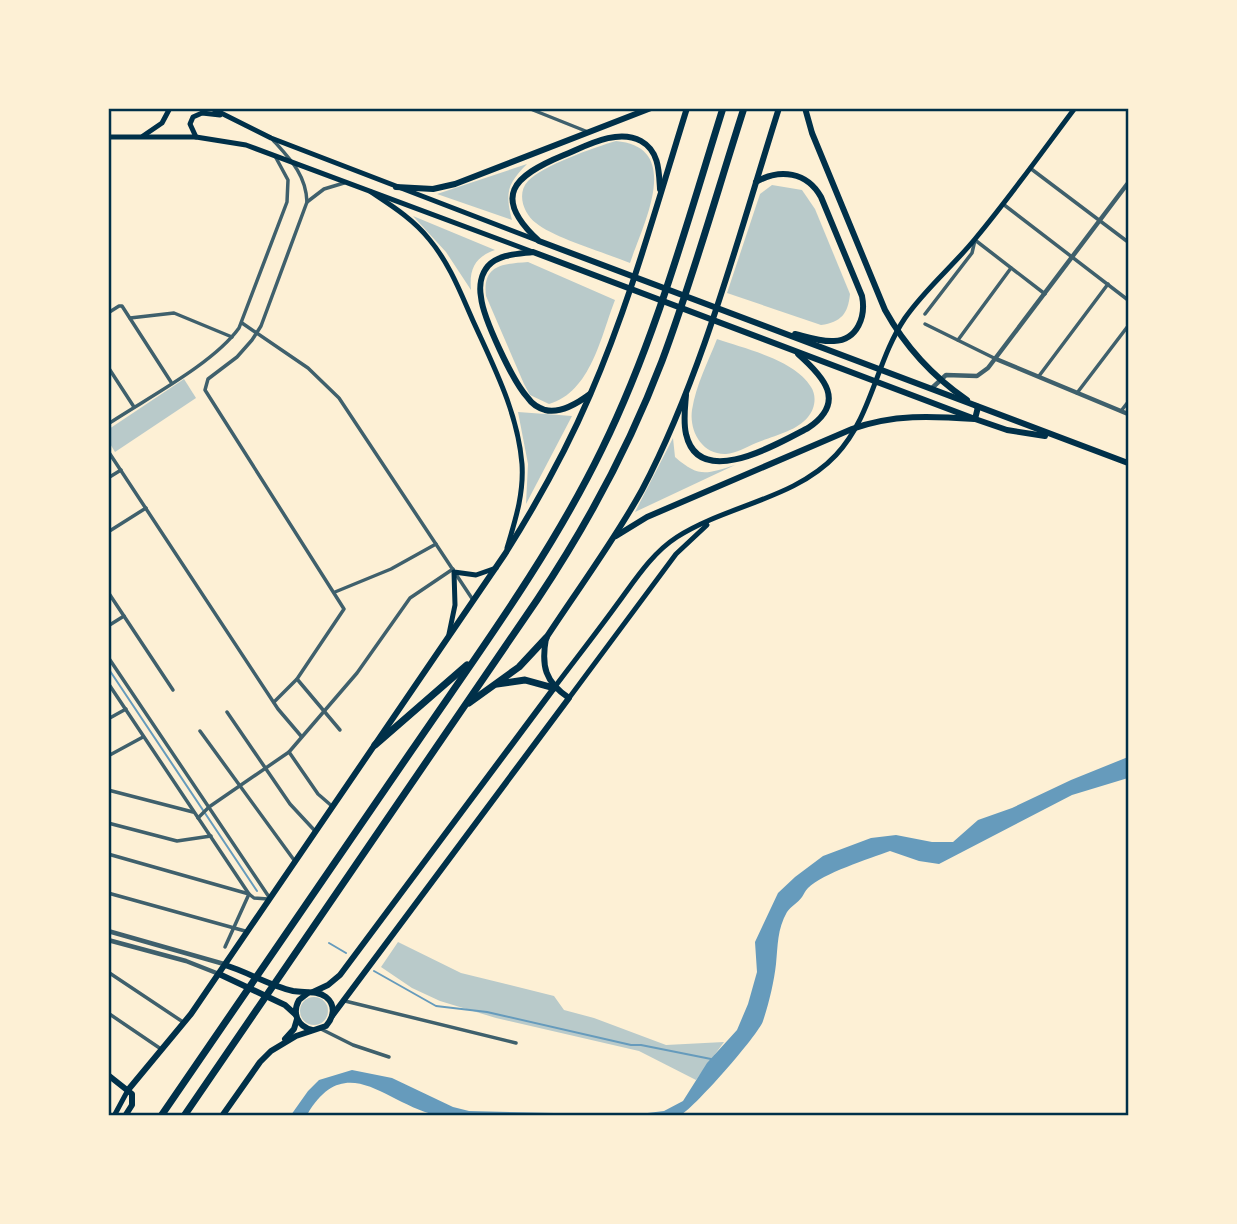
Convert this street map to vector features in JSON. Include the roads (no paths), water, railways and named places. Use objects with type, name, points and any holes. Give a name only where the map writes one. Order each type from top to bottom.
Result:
[{"type":"highway","points":[[161,1115],[475,658],[559,529],[616,419],[654,323],[723,108]]},
{"type":"highway","points":[[184,1115],[564,559],[621,455],[662,360],[744,108]]},
{"type":"highway","points":[[461,711],[519,667],[546,638]]},
{"type":"highway","points":[[375,745],[475,658]]},
{"type":"highway","points":[[484,691],[511,681],[540,683],[554,688]]},
{"type":"main road","points":[[143,136],[162,123],[170,108]]},
{"type":"main road","points":[[211,108],[271,138],[396,187],[1129,463]]},
{"type":"main road","points":[[396,187],[433,189],[455,184],[651,108]]},
{"type":"main road","points":[[114,1115],[128,1090],[185,1023],[219,974],[496,568],[548,481],[591,393],[614,333],[687,108]]},
{"type":"main road","points":[[569,698],[554,688],[546,669],[546,638],[642,489],[687,388],[708,332],[779,108]]},
{"type":"main road","points":[[805,108],[812,133],[884,310],[906,345],[939,379],[978,407]]},
{"type":"main road","points":[[222,1115],[260,1062],[294,1029],[299,1000],[328,985],[340,975],[652,558],[681,534],[801,481],[839,452],[859,422],[885,356],[906,317],[975,240],[1075,108]]},
{"type":"main road","points":[[196,137],[190,128],[193,117],[202,113],[223,116]]},
{"type":"main road","points":[[108,137],[196,137],[246,145],[975,419],[1007,430],[1056,437]]},
{"type":"main road","points":[[539,242],[516,214],[512,199],[518,183],[543,164],[600,141],[627,137],[643,142],[650,148],[657,162],[660,194]]},
{"type":"main road","points":[[762,162],[772,175]]},
{"type":"main road","points":[[756,183],[772,175],[786,174],[801,176],[817,190],[859,287],[864,305],[857,329],[838,341],[773,330]]},
{"type":"main road","points":[[362,187],[412,221],[438,250],[458,286],[506,394],[520,449],[522,482],[505,554]]},
{"type":"main road","points":[[533,252],[505,256],[488,266],[480,286],[485,313],[516,379],[532,402],[544,410],[557,410],[574,404],[591,393]]},
{"type":"main road","points":[[687,388],[685,429],[694,450],[712,460],[728,462],[741,458],[808,428],[826,411],[829,395],[825,382],[794,350]]},
{"type":"main road","points":[[975,419],[978,407]]},
{"type":"main road","points":[[611,539],[647,517],[834,436],[874,422],[910,416],[975,419]]},
{"type":"main road","points":[[281,1043],[326,1026],[676,554],[715,519]]},
{"type":"main road","points":[[448,638],[456,605],[453,571],[476,575],[496,568]]},
{"type":"main road","points":[[225,965],[282,988],[324,995],[329,999],[332,1016]]},
{"type":"main road","points":[[219,974],[285,1005],[304,1027],[318,1029]]},
{"type":"main road","points":[[108,1075],[128,1090],[133,1101],[125,1115]]},
{"type":"street","points":[[528,108],[590,133]]},
{"type":"street","points":[[271,138],[305,183],[307,202],[257,333],[244,350],[208,379],[204,386],[344,609],[297,679],[274,702]]},
{"type":"street","points":[[108,424],[213,354],[232,337],[242,323],[288,202],[288,180],[274,155]]},
{"type":"street","points":[[1030,168],[1129,242]]},
{"type":"street","points":[[307,202],[324,189],[349,182]]},
{"type":"street","points":[[931,390],[939,379],[950,374],[977,376],[985,372],[1129,184]]},
{"type":"street","points":[[1003,204],[1129,300]]},
{"type":"street","points":[[925,314],[972,253],[975,240],[1045,294]]},
{"type":"street","points":[[958,340],[1012,268]]},
{"type":"street","points":[[1038,378],[1108,284]]},
{"type":"street","points":[[108,313],[121,306],[171,383]]},
{"type":"street","points":[[130,318],[174,313],[232,337]]},
{"type":"street","points":[[242,323],[308,368],[339,398],[473,601]]},
{"type":"street","points":[[925,324],[1038,378],[1129,414]]},
{"type":"street","points":[[1077,393],[1129,326]]},
{"type":"street","points":[[108,367],[134,407]]},
{"type":"street","points":[[1121,411],[1129,402]]},
{"type":"street","points":[[108,451],[274,702],[302,737]]},
{"type":"street","points":[[108,478],[121,470]]},
{"type":"street","points":[[108,532],[146,508]]},
{"type":"street","points":[[335,592],[391,569],[436,544]]},
{"type":"street","points":[[198,818],[209,807],[289,752],[357,673],[410,598],[453,571]]},
{"type":"street","points":[[108,592],[173,690]]},
{"type":"street","points":[[108,626],[124,616]]},
{"type":"street","points":[[108,657],[270,899]]},
{"type":"street","points":[[297,679],[340,730]]},
{"type":"street","points":[[108,683],[249,894],[254,898],[270,899]]},
{"type":"street","points":[[108,719],[126,709]]},
{"type":"street","points":[[227,712],[294,810],[316,832]]},
{"type":"street","points":[[200,731],[295,862]]},
{"type":"street","points":[[108,756],[144,737]]},
{"type":"street","points":[[289,752],[318,794],[333,807]]},
{"type":"street","points":[[108,790],[195,813]]},
{"type":"street","points":[[108,823],[177,841],[211,836]]},
{"type":"street","points":[[108,854],[249,894]]},
{"type":"street","points":[[108,893],[247,932]]},
{"type":"street","points":[[225,947],[249,894]]},
{"type":"street","points":[[108,932],[225,965]]},
{"type":"street","points":[[108,940],[186,961],[219,974]]},
{"type":"street","points":[[108,972],[185,1023]]},
{"type":"street","points":[[343,1001],[516,1043]]},
{"type":"street","points":[[108,1013],[162,1050]]},
{"type":"street","points":[[318,1029],[353,1045],[389,1056]]},
{"type":"water","points":[[1128,757],[1128,778],[1072,795],[939,864],[919,861],[890,851],[815,882],[784,919],[767,1007],[759,1029],[750,1041],[710,1087],[679,1116],[631,1115],[664,1111],[683,1101],[707,1063],[737,1030],[757,972],[755,942],[778,893],[823,856],[871,838],[896,835],[932,842],[953,842],[978,820],[1012,808]]},
{"type":"water","points":[[352,1070],[392,1078],[453,1107],[469,1111],[565,1115],[441,1116],[418,1109],[368,1086],[352,1083],[337,1085],[322,1095],[307,1115],[291,1115],[319,1080]]},
{"type":"waterway","points":[[108,668],[257,891]]},
{"type":"waterway","points":[[329,943],[346,953]]},
{"type":"waterway","points":[[374,971],[436,1006],[487,1012],[631,1045],[711,1059]]}]
